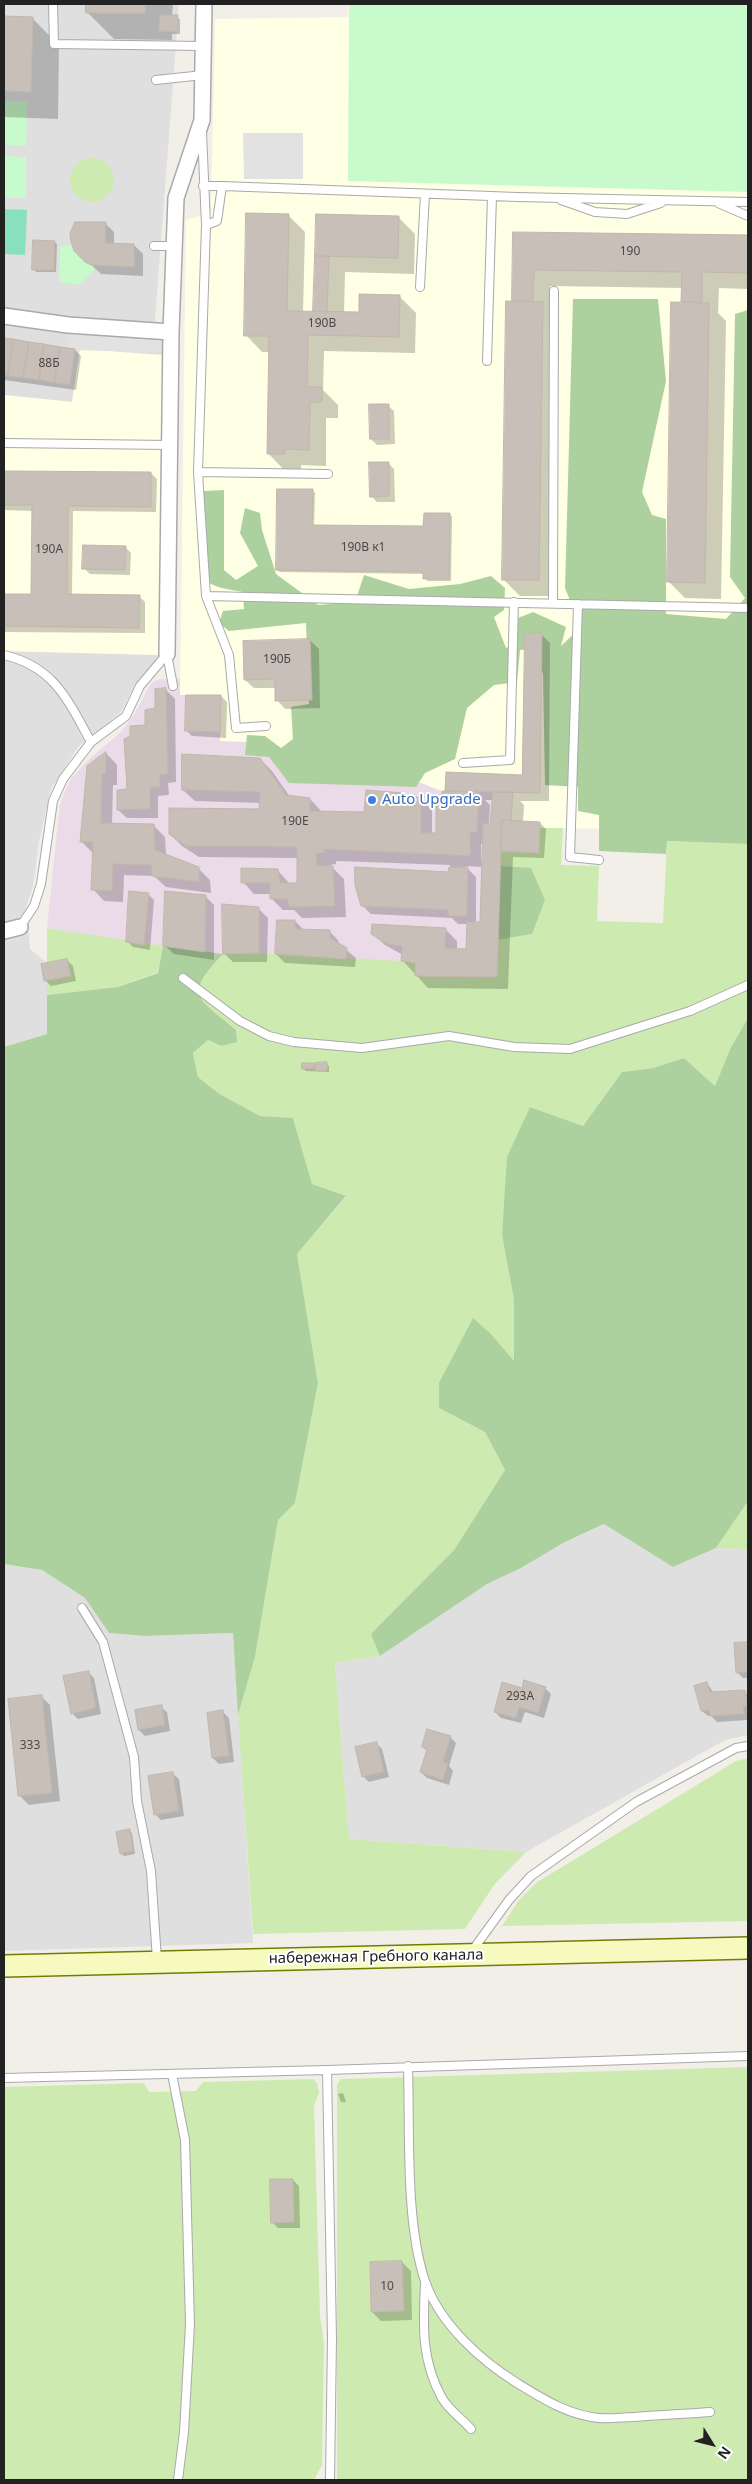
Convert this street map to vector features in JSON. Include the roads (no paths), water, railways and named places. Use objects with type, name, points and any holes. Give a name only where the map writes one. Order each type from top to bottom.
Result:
[{"type":"street","points":[[168,654],[171,332],[176,198],[202,120],[204,4]]},
{"type":"street","points":[[4,316],[68,325],[171,332]]},
{"type":"street","points":[[4,931],[20,926]]},
{"type":"street","name":"набережная Гребного канала","points":[[4,1966],[748,1948]]},
{"type":"lane","points":[[53,4],[54,44],[203,46]]},
{"type":"lane","points":[[156,80],[203,75]]},
{"type":"lane","points":[[202,120],[203,186],[206,225],[198,472],[206,596],[229,655],[236,728],[266,726]]},
{"type":"lane","points":[[203,186],[554,198],[748,202]]},
{"type":"lane","points":[[206,225],[217,221],[222,186]]},
{"type":"lane","points":[[420,287],[425,194]]},
{"type":"lane","points":[[487,361],[492,196]]},
{"type":"lane","points":[[554,198],[595,212],[627,214],[668,200]]},
{"type":"lane","points":[[714,201],[748,216]]},
{"type":"lane","points":[[154,246],[174,246]]},
{"type":"lane","points":[[553,603],[554,291]]},
{"type":"lane","points":[[4,443],[170,445]]},
{"type":"lane","points":[[198,472],[328,474]]},
{"type":"lane","points":[[206,596],[748,608]]},
{"type":"lane","points":[[463,763],[510,760],[514,602]]},
{"type":"lane","points":[[578,604],[570,857],[599,860]]},
{"type":"lane","points":[[168,654],[173,686]]},
{"type":"lane","points":[[20,926],[34,906],[41,884],[53,801],[63,779],[91,742],[126,716],[140,686],[168,654]]},
{"type":"lane","points":[[4,655],[30,663],[46,673],[60,688],[91,742]]},
{"type":"lane","points":[[182,978],[240,1021],[268,1036],[294,1042],[362,1048],[449,1036],[514,1047],[570,1049],[690,1011],[748,985]]},
{"type":"lane","points":[[82,1608],[103,1642],[134,1757],[137,1801],[151,1871],[158,1962]]},
{"type":"lane","points":[[470,1954],[508,1900],[531,1876],[636,1802],[736,1748],[748,1746]]},
{"type":"lane","points":[[4,2078],[327,2070],[748,2056]]},
{"type":"lane","points":[[408,2066],[412,2205],[417,2246],[425,2282],[440,2310],[458,2332],[495,2369],[574,2414],[601,2418],[710,2412]]},
{"type":"lane","points":[[327,2070],[332,2338],[330,2480]]},
{"type":"lane","points":[[172,2074],[185,2140],[190,2324],[184,2432],[178,2480]]},
{"type":"lane","points":[[425,2282],[422,2331],[430,2368],[443,2399],[471,2429]]},
{"type":"place","name":"Auto Upgrade","points":[[372,800]]}]
